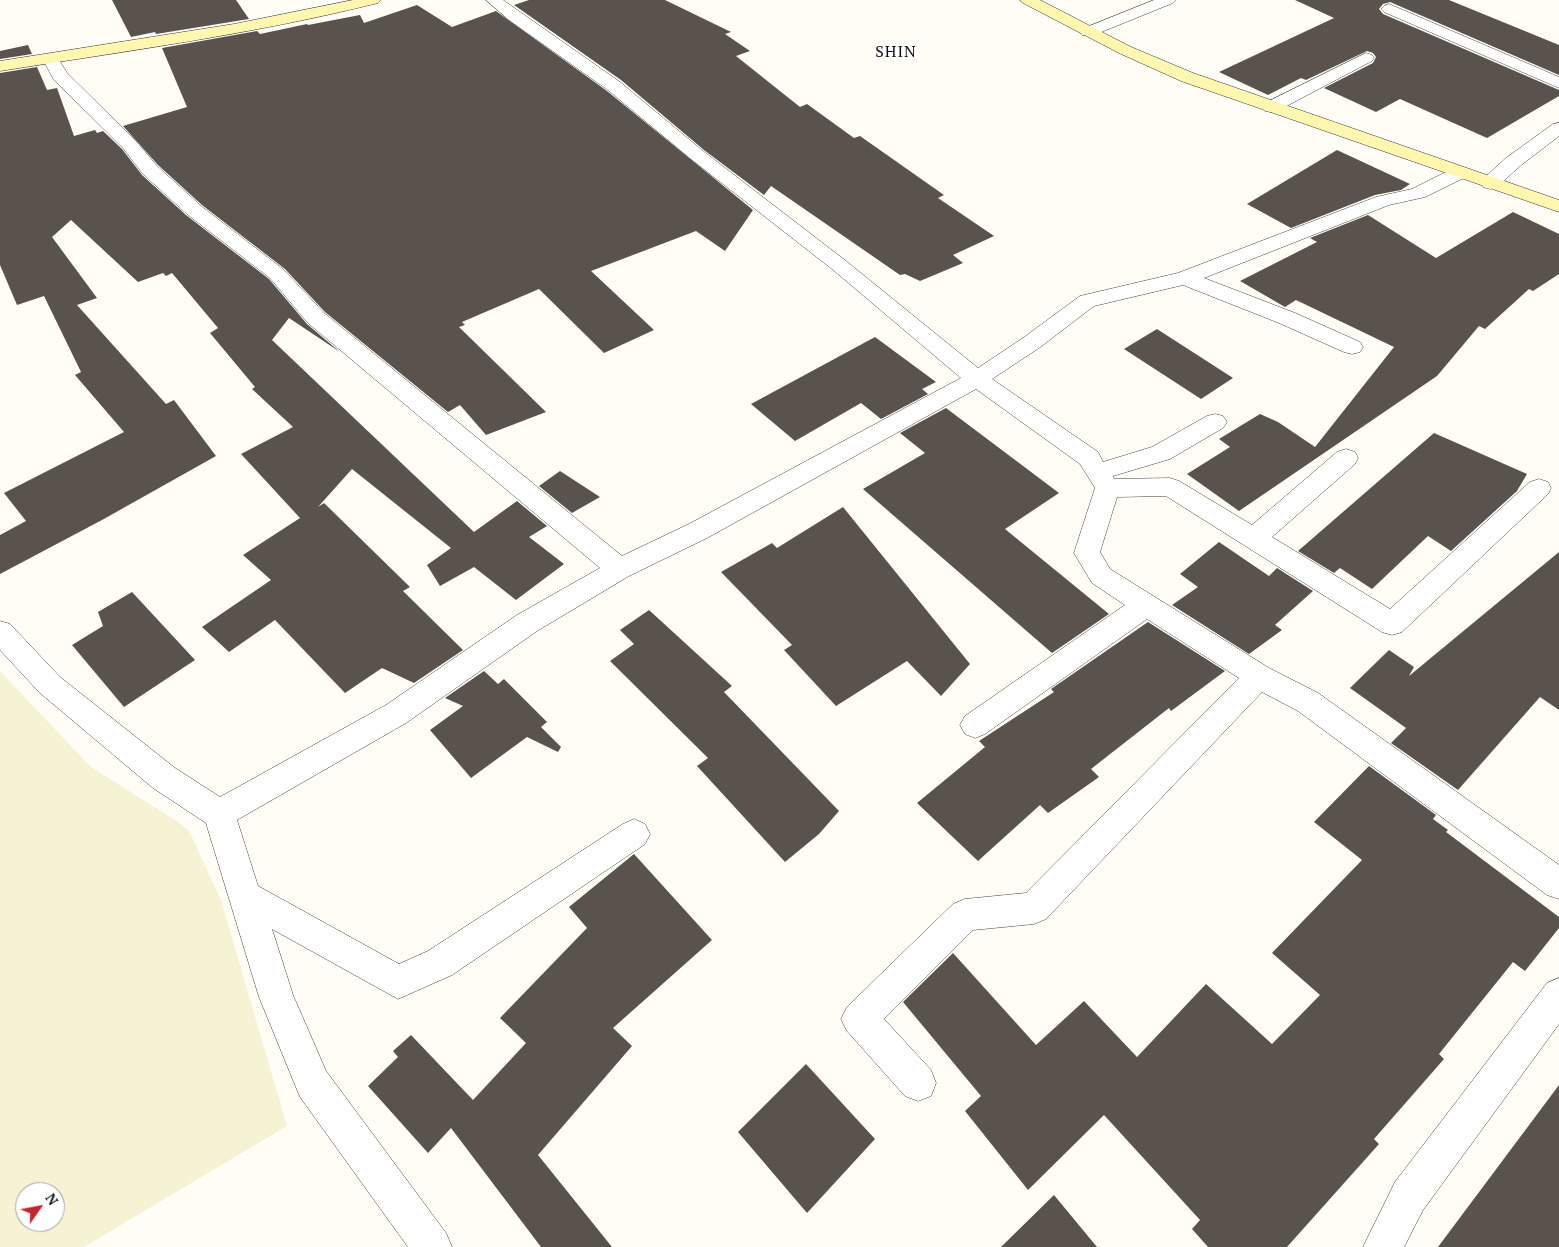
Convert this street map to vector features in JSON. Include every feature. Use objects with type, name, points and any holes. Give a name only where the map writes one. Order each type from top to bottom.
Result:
[{"type":"street","points":[[0,66],[199,36],[303,17],[373,0]]},
{"type":"street","points":[[494,0],[515,18],[614,86],[698,155],[839,265],[977,379],[1014,407],[1089,458],[1102,480],[1087,552],[1101,576],[1259,676],[1308,702],[1559,884]]},
{"type":"street","points":[[1028,0],[1088,32],[1188,77],[1459,173],[1559,206]]},
{"type":"street","points":[[1088,32],[1168,0]]},
{"type":"street","points":[[1389,9],[1559,83]]},
{"type":"street","points":[[50,58],[60,76],[129,144],[150,170],[194,210],[277,274],[316,318],[620,569]]},
{"type":"street","points":[[1271,107],[1366,58]]},
{"type":"street","points":[[1490,183],[1513,162],[1559,128]]},
{"type":"street","points":[[219,814],[396,714],[527,623],[620,569],[698,531],[977,379],[1031,343],[1087,301],[1185,278],[1383,201],[1418,193],[1459,173]]},
{"type":"street","points":[[1185,278],[1352,346]]},
{"type":"street","points":[[1102,480],[1161,453],[1215,422]]},
{"type":"street","points":[[1254,538],[1346,458]]},
{"type":"street","points":[[1102,480],[1170,488],[1392,624],[1539,488]]},
{"type":"street","points":[[976,725],[1146,605]]},
{"type":"street","points":[[0,632],[50,685],[164,778],[219,814],[276,997],[313,1084],[432,1247]]},
{"type":"street","points":[[918,1084],[859,1019],[964,915],[1034,908],[1259,676]]},
{"type":"street","points":[[244,896],[398,982],[440,963],[634,834]]},
{"type":"street","points":[[1383,1247],[1409,1196],[1559,995]]},
{"type":"shaded area","points":[[0,671],[91,767],[175,820],[189,831],[221,900],[287,1126],[84,1247],[0,1247]]},
{"type":"building","points":[[112,0],[236,0],[249,19],[131,37]]},
{"type":"building","points":[[529,0],[665,0],[731,32],[725,34],[750,51],[736,56],[800,107],[807,104],[854,138],[860,136],[944,195],[938,198],[994,236],[953,255],[963,263],[920,281],[905,274],[900,275],[771,186],[764,195],[704,150],[621,80],[514,5]]},
{"type":"building","points":[[1295,0],[1449,0],[1559,45],[1559,75],[1390,2],[1383,4],[1379,9],[1383,14],[1559,90],[1559,96],[1487,138],[1400,99],[1376,112],[1324,88],[1373,63],[1376,57],[1373,53],[1367,51],[1306,80],[1301,78],[1268,95],[1219,72],[1334,18]]},
{"type":"building","points":[[417,5],[452,27],[496,11],[607,91],[753,210],[725,251],[696,231],[591,271],[654,330],[604,353],[539,289],[462,322],[465,325],[459,327],[546,412],[486,435],[460,405],[448,412],[325,312],[285,269],[202,205],[158,165],[123,126],[187,107],[162,48],[257,31],[260,34],[360,15],[364,23]]},
{"type":"building","points":[[28,45],[32,54],[0,59],[0,51]]},
{"type":"building","points":[[37,67],[47,90],[57,88],[74,136],[95,130],[97,133],[103,131],[122,149],[142,175],[186,215],[269,279],[307,324],[340,352],[289,318],[272,340],[474,532],[517,501],[547,526],[529,537],[564,564],[516,600],[474,567],[440,586],[427,565],[451,548],[352,469],[318,507],[324,503],[410,587],[403,591],[463,650],[414,683],[382,668],[345,693],[275,620],[229,652],[202,627],[271,580],[243,555],[300,518],[241,454],[293,427],[252,389],[255,387],[210,333],[218,328],[172,273],[166,276],[163,273],[138,282],[71,220],[52,237],[97,298],[77,305],[166,404],[174,400],[216,456],[102,520],[0,574],[0,535],[26,521],[4,493],[124,432],[75,375],[81,372],[44,296],[17,305],[0,265],[0,73]]},
{"type":"building","points":[[1337,150],[1410,184],[1401,190],[1375,195],[1291,228],[1247,204]]},
{"type":"building","points":[[1513,212],[1559,234],[1559,274],[1533,291],[1529,289],[1485,329],[1479,326],[1437,376],[1239,511],[1187,474],[1230,447],[1219,439],[1260,414],[1278,422],[1315,447],[1394,347],[1296,300],[1285,307],[1240,281],[1317,242],[1310,238],[1368,215],[1436,258]]},
{"type":"building","points":[[1157,329],[1233,378],[1201,399],[1124,349]]},
{"type":"building","points":[[875,337],[936,382],[922,389],[928,394],[881,419],[861,403],[795,441],[751,404]]},
{"type":"building","points":[[946,408],[1059,493],[1005,529],[1109,614],[1052,653],[863,489],[925,453],[900,433]]},
{"type":"building","points":[[1434,433],[1527,474],[1517,491],[1451,551],[1428,536],[1372,589],[1340,568],[1334,573],[1298,551]]},
{"type":"building","points":[[560,471],[600,497],[572,513],[539,486]]},
{"type":"building","points":[[843,507],[970,664],[941,696],[907,661],[836,706],[784,650],[792,645],[721,572],[772,543],[777,548]]},
{"type":"building","points":[[1219,542],[1269,576],[1277,568],[1313,591],[1275,625],[1282,630],[1249,654],[1172,605],[1198,587],[1180,574]]},
{"type":"building","points":[[1559,552],[1559,710],[1540,697],[1458,790],[1391,743],[1406,728],[1350,688],[1389,650],[1414,667],[1409,676]]},
{"type":"building","points":[[132,592],[195,660],[124,707],[72,645],[103,626],[98,612]]},
{"type":"building","points":[[649,610],[732,686],[724,692],[839,811],[819,834],[785,862],[697,766],[708,758],[610,661],[634,644],[620,630]]},
{"type":"building","points":[[1148,622],[1225,671],[1171,711],[1169,708],[1091,769],[1099,777],[1048,813],[1040,805],[978,861],[917,803],[985,747],[979,741],[1054,692],[1051,689]]},
{"type":"building","points":[[484,671],[498,684],[504,679],[547,722],[541,727],[561,747],[558,752],[527,737],[471,778],[430,730],[463,706],[445,698]]},
{"type":"building","points":[[1369,766],[1436,815],[1433,819],[1448,830],[1446,832],[1559,917],[1559,928],[1525,971],[1513,962],[1439,1054],[1444,1059],[1374,1139],[1379,1144],[1287,1247],[1208,1247],[1192,1229],[1200,1220],[1104,1115],[1028,1190],[965,1111],[981,1096],[903,1002],[953,953],[1036,1045],[1084,1001],[1137,1057],[1206,984],[1272,1044],[1320,995],[1272,953],[1362,860],[1314,822]]},
{"type":"building","points":[[634,854],[712,940],[613,1028],[632,1046],[538,1155],[612,1247],[541,1247],[451,1128],[428,1153],[368,1086],[398,1057],[393,1051],[411,1035],[473,1100],[526,1043],[500,1018],[587,928],[569,907]]},
{"type":"building","points":[[806,1064],[875,1139],[807,1213],[738,1132]]},
{"type":"building","points":[[1559,1085],[1559,1247],[1438,1247]]},
{"type":"building","points":[[1054,1195],[1097,1247],[1001,1247]]},
{"type":"district","name":"SHIN","points":[[896,52]]}]
